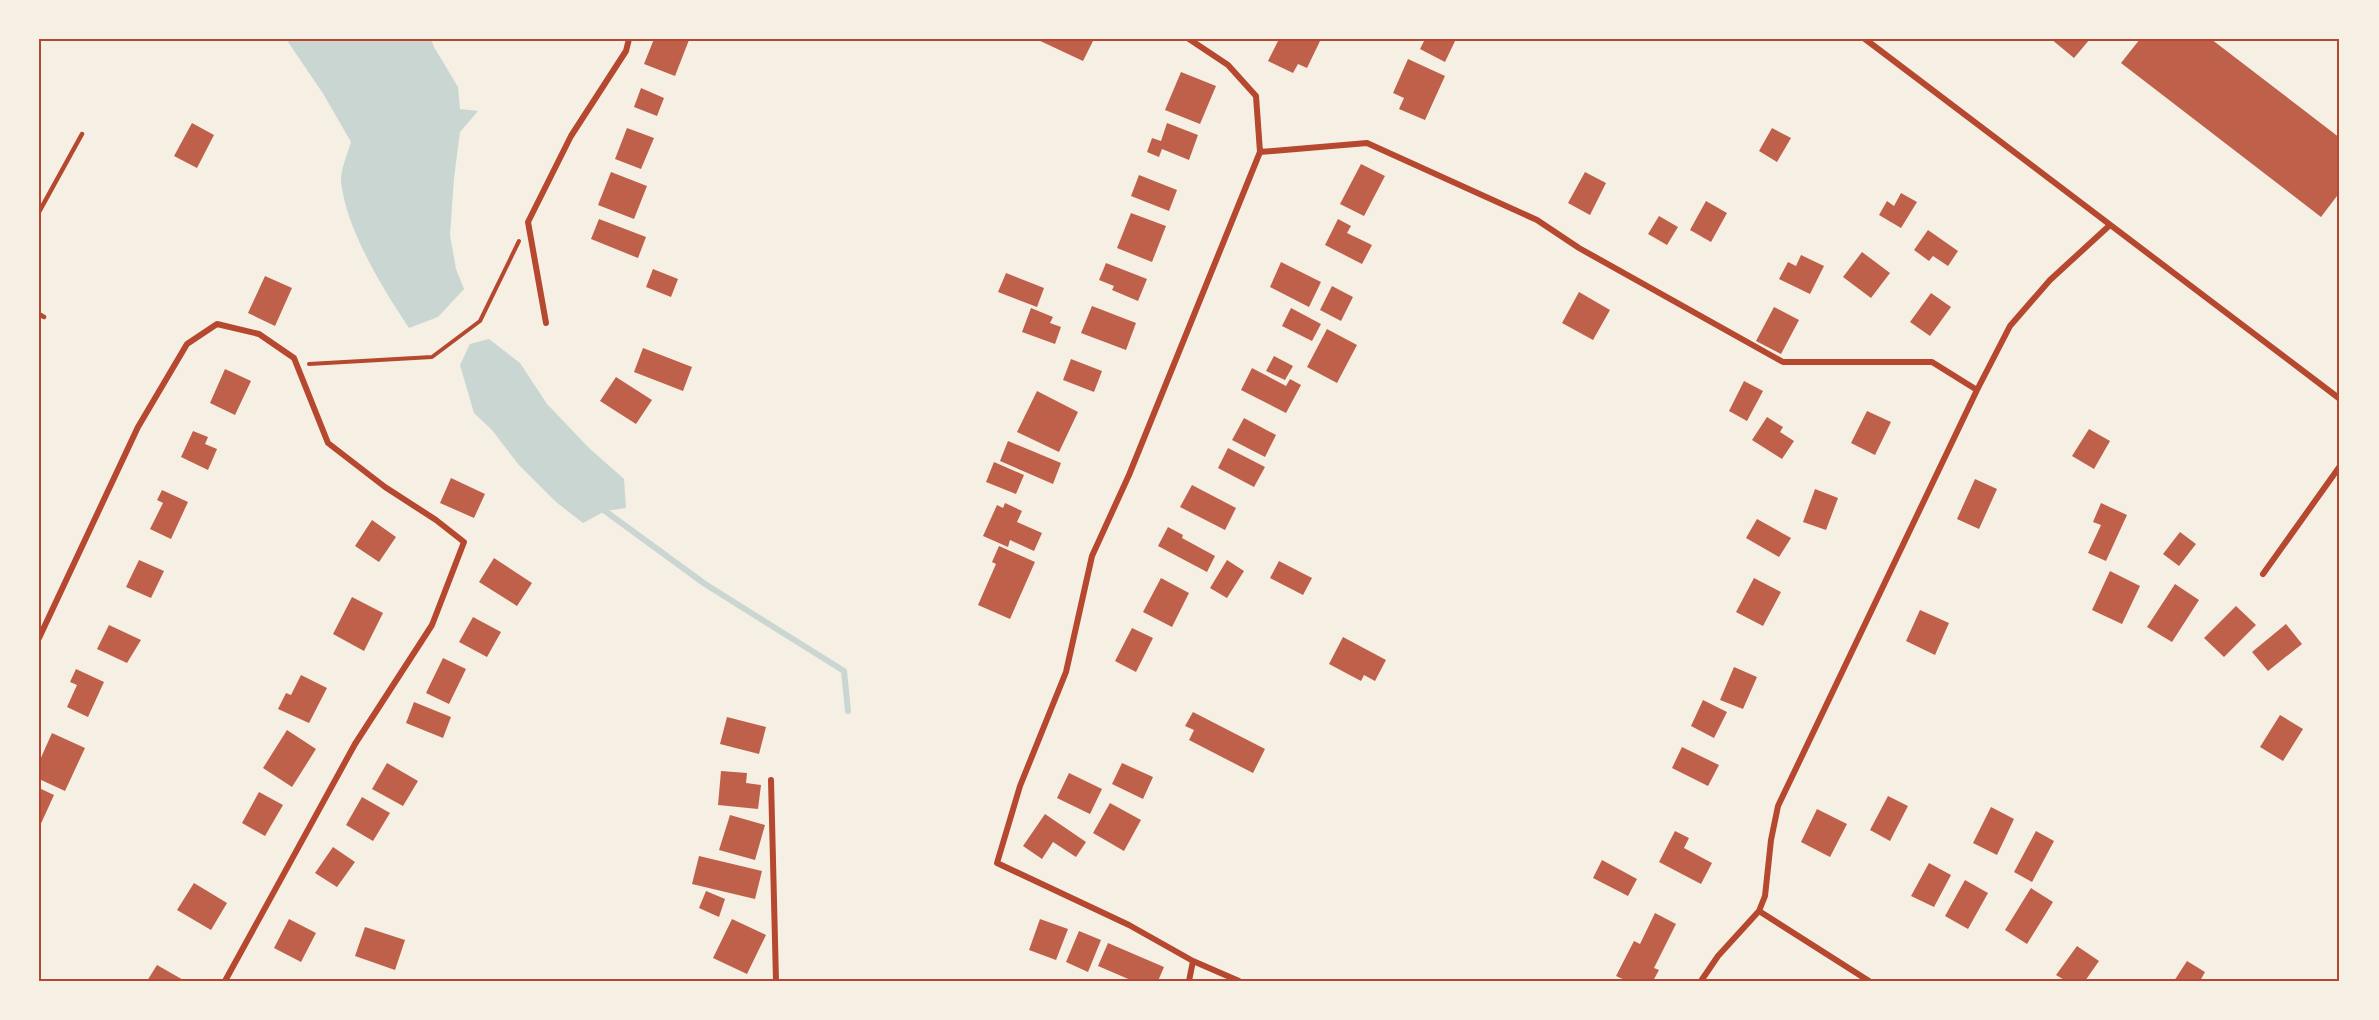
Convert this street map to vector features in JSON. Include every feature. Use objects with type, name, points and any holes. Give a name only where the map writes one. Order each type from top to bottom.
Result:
[{"type":"street","points":[[546,323],[528,222],[571,136],[626,51],[629,39]]},
{"type":"street","points":[[1189,39],[1228,65],[1256,96],[1260,152],[1134,464],[1092,556],[1066,672],[1020,786],[997,863],[1129,925],[1193,961],[1239,981]]},
{"type":"street","points":[[1865,39],[2340,399]]},
{"type":"street","points":[[1260,152],[1367,143],[1537,220],[1579,248],[1783,362],[1932,362],[1977,390]]},
{"type":"street","points":[[1701,981],[1718,956],[1759,911],[1765,896],[1771,840],[1778,806],[1977,390],[2010,326],[2050,280],[2110,225]]},
{"type":"street","points":[[39,638],[138,427],[187,344],[217,324],[259,334],[294,358],[328,443],[385,487],[436,520],[464,542],[432,625],[355,744],[225,981]]},
{"type":"street","points":[[2263,574],[2340,466]]},
{"type":"street","points":[[771,780],[776,981]]},
{"type":"street","points":[[1759,911],[1869,981]]},
{"type":"street","points":[[1189,981],[1193,961]]},
{"type":"lane","points":[[39,212],[82,134]]},
{"type":"path","points":[[297,364],[432,357],[480,321],[528,222]]},
{"type":"shaded area","points":[[286,39],[431,39],[458,87],[460,109],[478,111],[460,132],[454,178],[450,235],[456,269],[464,289],[438,317],[409,328],[377,277],[350,220],[341,182],[351,142],[324,95]]},
{"type":"shaded area","points":[[489,339],[520,363],[547,404],[589,448],[624,479],[626,508],[605,511],[583,523],[556,502],[518,464],[492,430],[474,413],[460,365],[470,344]]},
{"type":"building","points":[[654,39],[689,40],[675,76],[644,64]]},
{"type":"building","points":[[1036,39],[1094,39],[1083,61]]},
{"type":"building","points":[[1279,39],[1321,39],[1307,68],[1298,64],[1293,73],[1268,61]]},
{"type":"building","points":[[1425,39],[1456,39],[1445,62],[1420,49]]},
{"type":"building","points":[[2051,39],[2090,39],[2074,58]]},
{"type":"building","points":[[2140,39],[2211,39],[2340,138],[2340,192],[2321,217],[2121,63]]},
{"type":"building","points":[[1408,59],[1445,76],[1425,120],[1399,109],[1404,98],[1393,93]]},
{"type":"building","points":[[1181,72],[1216,86],[1200,124],[1165,110]]},
{"type":"building","points":[[641,88],[664,98],[657,116],[634,107]]},
{"type":"building","points":[[192,123],[214,135],[197,168],[174,156]]},
{"type":"building","points":[[1167,123],[1198,135],[1189,160],[1162,149],[1159,157],[1147,152],[1152,138],[1161,141]]},
{"type":"building","points":[[627,128],[654,138],[641,169],[615,159]]},
{"type":"building","points":[[1772,128],[1791,138],[1777,162],[1759,151]]},
{"type":"building","points":[[1361,164],[1385,176],[1364,216],[1340,204]]},
{"type":"building","points":[[611,172],[647,186],[634,219],[598,205]]},
{"type":"building","points":[[1585,172],[1606,183],[1590,215],[1568,203]]},
{"type":"building","points":[[1139,175],[1177,190],[1169,211],[1131,196]]},
{"type":"building","points":[[1901,193],[1917,202],[1901,228],[1879,215],[1887,201],[1894,206]]},
{"type":"building","points":[[1706,201],[1727,213],[1711,242],[1690,230]]},
{"type":"building","points":[[1131,213],[1166,226],[1152,262],[1117,248]]},
{"type":"building","points":[[1659,216],[1678,227],[1667,245],[1648,234]]},
{"type":"building","points":[[599,219],[646,237],[638,258],[591,239]]},
{"type":"building","points":[[1338,219],[1351,226],[1347,233],[1372,245],[1362,264],[1325,245]]},
{"type":"building","points":[[1928,230],[1958,251],[1948,266],[1933,256],[1929,261],[1914,250]]},
{"type":"building","points":[[1862,252],[1890,273],[1871,298],[1843,277]]},
{"type":"building","points":[[1801,255],[1824,266],[1810,294],[1779,279],[1788,262],[1796,266]]},
{"type":"building","points":[[1281,262],[1321,282],[1309,307],[1270,287]]},
{"type":"building","points":[[1106,263],[1147,279],[1138,301],[1112,290],[1114,286],[1099,280]]},
{"type":"building","points":[[653,269],[678,279],[671,297],[646,287]]},
{"type":"building","points":[[1006,273],[1044,288],[1037,307],[998,292]]},
{"type":"building","points":[[265,276],[292,288],[275,326],[248,313]]},
{"type":"building","points":[[1332,286],[1353,297],[1341,321],[1320,310]]},
{"type":"building","points":[[1579,292],[1610,310],[1593,340],[1562,323]]},
{"type":"building","points":[[1931,293],[1951,307],[1930,336],[1910,322]]},
{"type":"building","points":[[1092,306],[1136,323],[1126,350],[1081,333]]},
{"type":"building","points":[[1774,307],[1799,320],[1781,354],[1756,341]]},
{"type":"building","points":[[1031,308],[1053,317],[1050,323],[1061,327],[1055,344],[1022,332]]},
{"type":"building","points":[[1291,308],[1321,324],[1312,341],[1282,326]]},
{"type":"building","points":[[1327,329],[1357,345],[1337,383],[1307,367]]},
{"type":"building","points":[[643,348],[692,367],[683,391],[634,372]]},
{"type":"building","points":[[1274,356],[1293,366],[1285,380],[1266,371]]},
{"type":"building","points":[[1071,359],[1102,371],[1094,392],[1063,380]]},
{"type":"building","points":[[1252,368],[1286,386],[1290,379],[1301,385],[1286,413],[1241,390]]},
{"type":"building","points":[[225,369],[251,381],[235,415],[210,403]]},
{"type":"building","points":[[616,377],[652,400],[636,424],[600,401]]},
{"type":"building","points":[[1744,381],[1763,391],[1747,421],[1729,411]]},
{"type":"building","points":[[1037,391],[1078,412],[1059,452],[1017,432]]},
{"type":"building","points":[[1867,411],[1891,422],[1875,455],[1851,443]]},
{"type":"building","points":[[1767,417],[1783,427],[1780,432],[1794,441],[1782,459],[1752,440]]},
{"type":"building","points":[[1244,418],[1276,435],[1265,457],[1232,440]]},
{"type":"building","points":[[2089,429],[2110,441],[2094,469],[2072,456]]},
{"type":"building","points":[[193,431],[208,437],[205,444],[217,449],[208,470],[181,457]]},
{"type":"building","points":[[1008,441],[1061,463],[1053,484],[1000,461]]},
{"type":"building","points":[[1228,448],[1265,467],[1254,487],[1218,468]]},
{"type":"building","points":[[994,462],[1024,475],[1016,494],[986,482]]},
{"type":"building","points":[[451,478],[485,494],[474,518],[440,503]]},
{"type":"building","points":[[1975,479],[1997,489],[1979,529],[1957,519]]},
{"type":"building","points":[[1192,485],[1236,508],[1225,530],[1180,507]]},
{"type":"building","points":[[1815,489],[1838,498],[1826,530],[1803,522]]},
{"type":"building","points":[[162,490],[188,502],[171,539],[150,529],[163,503],[157,500]]},
{"type":"building","points":[[1005,503],[1022,511],[1017,522],[1042,533],[1034,551],[1010,540],[1008,547],[983,536],[997,505],[1003,508]]},
{"type":"building","points":[[2101,503],[2127,515],[2106,561],[2088,553],[2101,525],[2093,522]]},
{"type":"building","points":[[1757,519],[1791,538],[1779,557],[1746,538]]},
{"type":"building","points":[[372,520],[396,537],[379,562],[355,546]]},
{"type":"building","points":[[1168,527],[1183,535],[1182,538],[1215,556],[1207,572],[1158,546]]},
{"type":"building","points":[[2180,532],[2196,544],[2179,566],[2163,554]]},
{"type":"building","points":[[999,546],[1035,562],[1010,619],[978,605],[996,564],[992,562]]},
{"type":"building","points":[[494,558],[532,583],[517,606],[479,582]]},
{"type":"building","points":[[139,560],[164,571],[151,598],[126,587]]},
{"type":"building","points":[[1227,560],[1244,571],[1227,598],[1210,588]]},
{"type":"building","points":[[1279,561],[1312,578],[1303,595],[1270,578]]},
{"type":"building","points":[[2110,571],[2140,586],[2122,624],[2092,610]]},
{"type":"building","points":[[1161,578],[1189,593],[1172,627],[1143,612]]},
{"type":"building","points":[[1754,578],[1781,592],[1763,626],[1736,612]]},
{"type":"building","points":[[2175,584],[2199,600],[2172,642],[2147,627]]},
{"type":"building","points":[[352,597],[383,613],[364,651],[333,634]]},
{"type":"building","points":[[2236,606],[2256,625],[2224,657],[2204,638]]},
{"type":"building","points":[[1920,610],[1949,623],[1935,655],[1906,641]]},
{"type":"building","points":[[473,617],[501,632],[487,657],[459,642]]},
{"type":"building","points":[[2286,624],[2302,644],[2268,671],[2252,652]]},
{"type":"building","points":[[109,625],[141,640],[127,663],[97,649]]},
{"type":"building","points":[[1132,628],[1153,638],[1136,672],[1115,661]]},
{"type":"building","points":[[1343,637],[1386,660],[1375,681],[1364,675],[1361,681],[1329,664]]},
{"type":"building","points":[[443,658],[466,669],[449,704],[426,693]]},
{"type":"building","points":[[1734,667],[1757,677],[1743,709],[1720,700]]},
{"type":"building","points":[[76,669],[104,682],[88,717],[67,707],[77,685],[70,682]]},
{"type":"building","points":[[301,675],[327,688],[309,723],[278,709],[286,693],[291,695]]},
{"type":"building","points":[[1703,700],[1727,712],[1714,738],[1691,726]]},
{"type":"building","points":[[414,702],[451,717],[443,738],[406,723]]},
{"type":"building","points":[[1193,712],[1265,749],[1253,773],[1189,740],[1194,730],[1185,726]]},
{"type":"building","points":[[2280,715],[2303,729],[2283,761],[2260,747]]},
{"type":"building","points":[[727,717],[766,727],[759,754],[720,744]]},
{"type":"building","points":[[287,730],[316,749],[292,787],[263,768]]},
{"type":"building","points":[[52,733],[85,748],[65,791],[39,779],[39,762]]},
{"type":"building","points":[[1682,747],[1719,765],[1708,786],[1672,768]]},
{"type":"building","points":[[387,763],[418,781],[403,806],[372,789]]},
{"type":"building","points":[[1122,763],[1153,777],[1143,799],[1112,784]]},
{"type":"building","points":[[721,771],[747,773],[746,783],[761,785],[758,809],[718,805]]},
{"type":"building","points":[[1069,773],[1102,789],[1090,814],[1057,798]]},
{"type":"building","points":[[39,788],[54,795],[39,828]]},
{"type":"building","points":[[259,792],[283,805],[265,836],[242,823]]},
{"type":"building","points":[[1888,796],[1908,806],[1890,841],[1870,830]]},
{"type":"building","points":[[362,797],[390,813],[373,841],[346,825]]},
{"type":"building","points":[[1110,803],[1141,820],[1124,851],[1093,833]]},
{"type":"building","points":[[1991,807],[2014,819],[1997,855],[1973,843]]},
{"type":"building","points":[[1817,809],[1847,824],[1830,857],[1801,842]]},
{"type":"building","points":[[1045,814],[1086,842],[1076,857],[1053,842],[1042,859],[1023,846]]},
{"type":"building","points":[[730,815],[765,825],[755,860],[719,850]]},
{"type":"building","points":[[1675,831],[1689,838],[1684,848],[1712,863],[1701,884],[1659,862]]},
{"type":"building","points":[[2036,831],[2054,841],[2032,882],[2014,872]]},
{"type":"building","points":[[333,847],[355,862],[337,887],[315,873]]},
{"type":"building","points":[[699,856],[762,871],[755,899],[692,884]]},
{"type":"building","points":[[1602,860],[1637,879],[1628,896],[1593,878]]},
{"type":"building","points":[[1929,863],[1951,875],[1934,907],[1911,896]]},
{"type":"building","points":[[1965,880],[1988,893],[1968,929],[1945,916]]},
{"type":"building","points":[[194,883],[227,903],[211,930],[177,910]]},
{"type":"building","points":[[2031,888],[2053,902],[2027,944],[2005,930]]},
{"type":"building","points":[[706,891],[725,899],[719,917],[699,908]]},
{"type":"building","points":[[1655,913],[1676,924],[1654,968],[1659,970],[1653,981],[1627,981],[1616,976],[1634,941],[1640,944]]},
{"type":"building","points":[[289,919],[316,933],[301,962],[274,948]]},
{"type":"building","points":[[732,919],[766,935],[747,974],[713,958]]},
{"type":"building","points":[[1040,919],[1068,929],[1056,960],[1029,950]]},
{"type":"building","points":[[365,927],[405,940],[395,970],[355,956]]},
{"type":"building","points":[[1079,931],[1101,940],[1088,972],[1066,962]]},
{"type":"building","points":[[1108,943],[1164,967],[1158,981],[1133,981],[1098,966]]},
{"type":"building","points":[[2077,946],[2099,961],[2085,981],[2066,981],[2056,975]]},
{"type":"building","points":[[2187,961],[2205,972],[2200,981],[2174,981]]},
{"type":"building","points":[[157,965],[185,981],[147,981]]},
{"type":"waterway","points":[[605,511],[705,584],[844,671],[848,711]]}]
